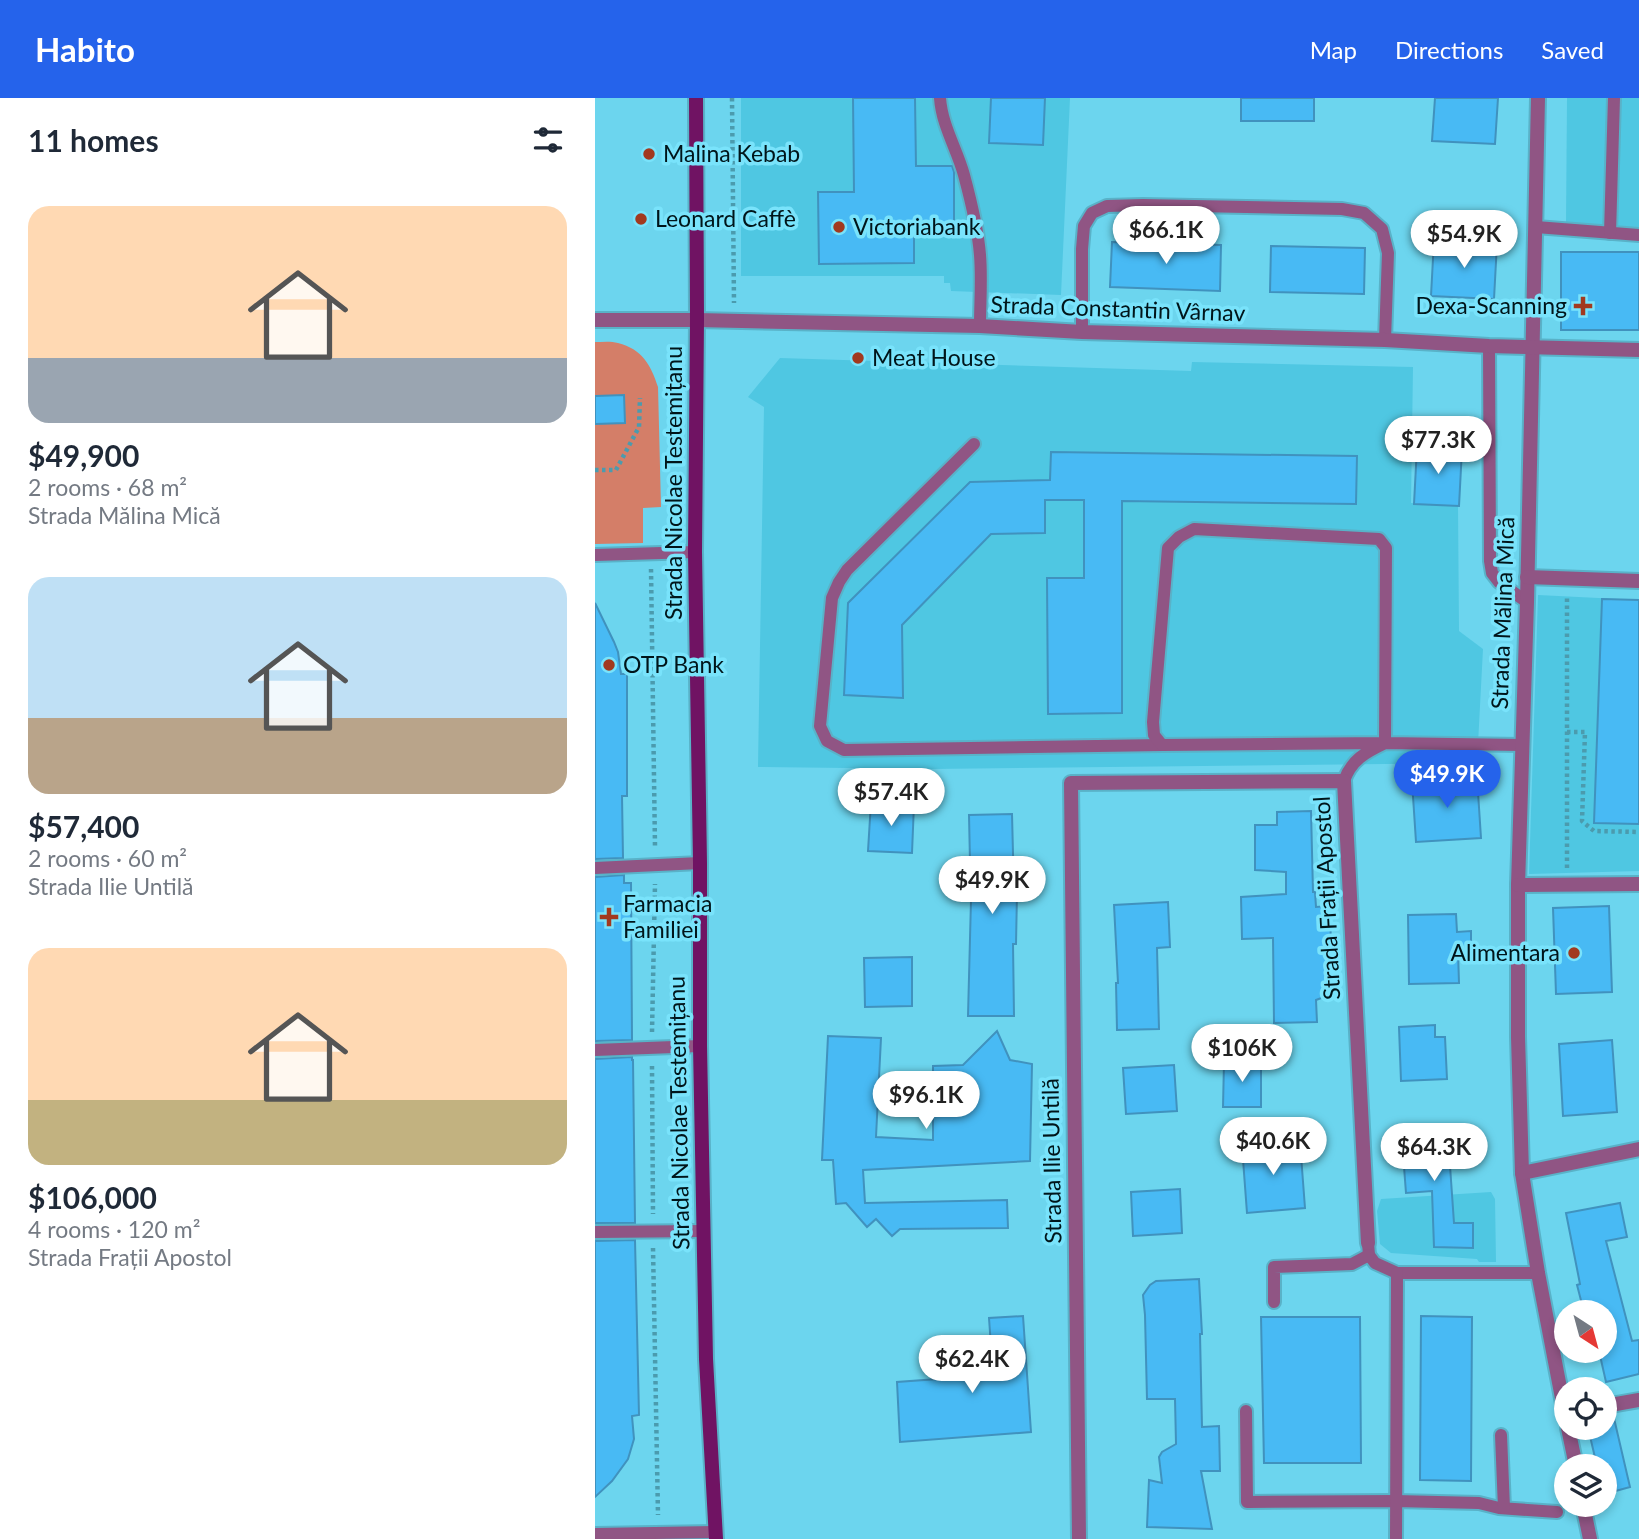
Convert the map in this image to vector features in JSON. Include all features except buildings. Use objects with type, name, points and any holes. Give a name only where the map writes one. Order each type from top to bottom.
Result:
[{"type":"main road","name":"Strada Nicolae Testemițanu","points":[[696,98],[695,552],[700,1046],[708,1398],[715,1535]]},
{"type":"street","name":"Strada Mălina Mică","points":[[1538,98],[1518,885],[1518,1037],[1522,1173],[1558,1377]]},
{"type":"street","name":"Strada Constantin Vârnav","points":[[595,320],[980,326],[1083,332],[1639,349]]},
{"type":"street","points":[[1527,577],[1639,581]]},
{"type":"street","name":"Strada Frații Apostol","points":[[1071,783],[1343,781],[1368,1249]]},
{"type":"street","name":"Strada Ilie Untilă","points":[[1071,783],[1079,1539]]},
{"type":"street","points":[[1518,885],[1639,884]]},
{"type":"street","points":[[1522,1173],[1639,1149]]},
{"type":"street","points":[[1617,1404],[1639,1400]]},
{"type":"street","points":[[1585,1517],[1590,1539]]},
{"type":"lane","points":[[940,98],[941,112],[961,163],[971,201],[980,256],[980,326]]},
{"type":"lane","points":[[1610,233],[1614,98]]},
{"type":"lane","points":[[1083,332],[1082,249],[1084,226],[1092,213],[1107,206],[1143,205],[1342,209],[1364,213],[1383,229],[1388,253],[1385,340]]},
{"type":"lane","points":[[1536,227],[1639,235]]},
{"type":"lane","points":[[1489,346],[1490,561],[1492,573],[1499,582],[1527,602]]},
{"type":"lane","points":[[974,444],[847,570],[839,582],[832,598],[820,726],[827,741],[844,750],[1385,743],[1522,745]]},
{"type":"lane","points":[[1163,745],[1154,736],[1153,722],[1168,548],[1179,537],[1194,529],[1379,539],[1386,548],[1385,743]]},
{"type":"lane","points":[[595,555],[695,552]]},
{"type":"lane","points":[[1343,781],[1347,770],[1355,762],[1385,743]]},
{"type":"lane","points":[[595,868],[700,863]]},
{"type":"lane","points":[[595,1049],[700,1046]]},
{"type":"lane","points":[[595,1232],[704,1231]]},
{"type":"lane","points":[[1274,1302],[1274,1267],[1352,1264],[1368,1249],[1375,1263],[1397,1273],[1538,1273]]},
{"type":"lane","points":[[1396,1539],[1397,1273]]},
{"type":"lane","points":[[1246,1411],[1247,1502],[1479,1503],[1554,1512]]},
{"type":"lane","points":[[1501,1435],[1504,1508]]},
{"type":"lane","points":[[595,1534],[715,1535]]},
{"type":"path","points":[[732,98],[734,321]]},
{"type":"path","points":[[595,470],[616,470],[639,427],[640,398]]},
{"type":"path","points":[[1567,578],[1567,885]]},
{"type":"path","points":[[1567,732],[1585,732],[1582,821],[1594,831],[1639,832]]},
{"type":"shaded area","points":[[741,98],[1070,98],[1061,295],[951,291],[950,283],[944,283],[944,276],[741,276]]},
{"type":"shaded area","points":[[1567,98],[1639,98],[1639,228],[1566,223]]},
{"type":"shaded area","points":[[595,342],[615,342],[633,349],[649,365],[658,387],[661,507],[643,508],[643,543],[595,544]]},
{"type":"shaded area","points":[[780,358],[1191,371],[1192,362],[1413,367],[1411,503],[1458,506],[1459,631],[1483,649],[1477,763],[931,769],[758,767],[764,407],[748,397]]},
{"type":"shaded area","points":[[1538,595],[1639,600],[1639,871],[1529,874]]},
{"type":"shaded area","points":[[1491,1192],[1495,1199],[1496,1262],[1391,1253],[1380,1244],[1377,1211],[1381,1199]]},
{"type":"place","name":"Malina Kebab","points":[[649,154]]},
{"type":"place","name":"Leonard Caffè","points":[[641,219]]},
{"type":"place","name":"Victoriabank","points":[[839,227]]},
{"type":"place","name":"Dexa-Scanning","points":[[1583,306]]},
{"type":"place","name":"Meat House","points":[[858,358]]},
{"type":"place","name":"OTP Bank","points":[[609,665]]},
{"type":"place","name":"Farmacia Familiei","points":[[609,917]]},
{"type":"place","name":"Alimentara","points":[[1574,953]]}]
